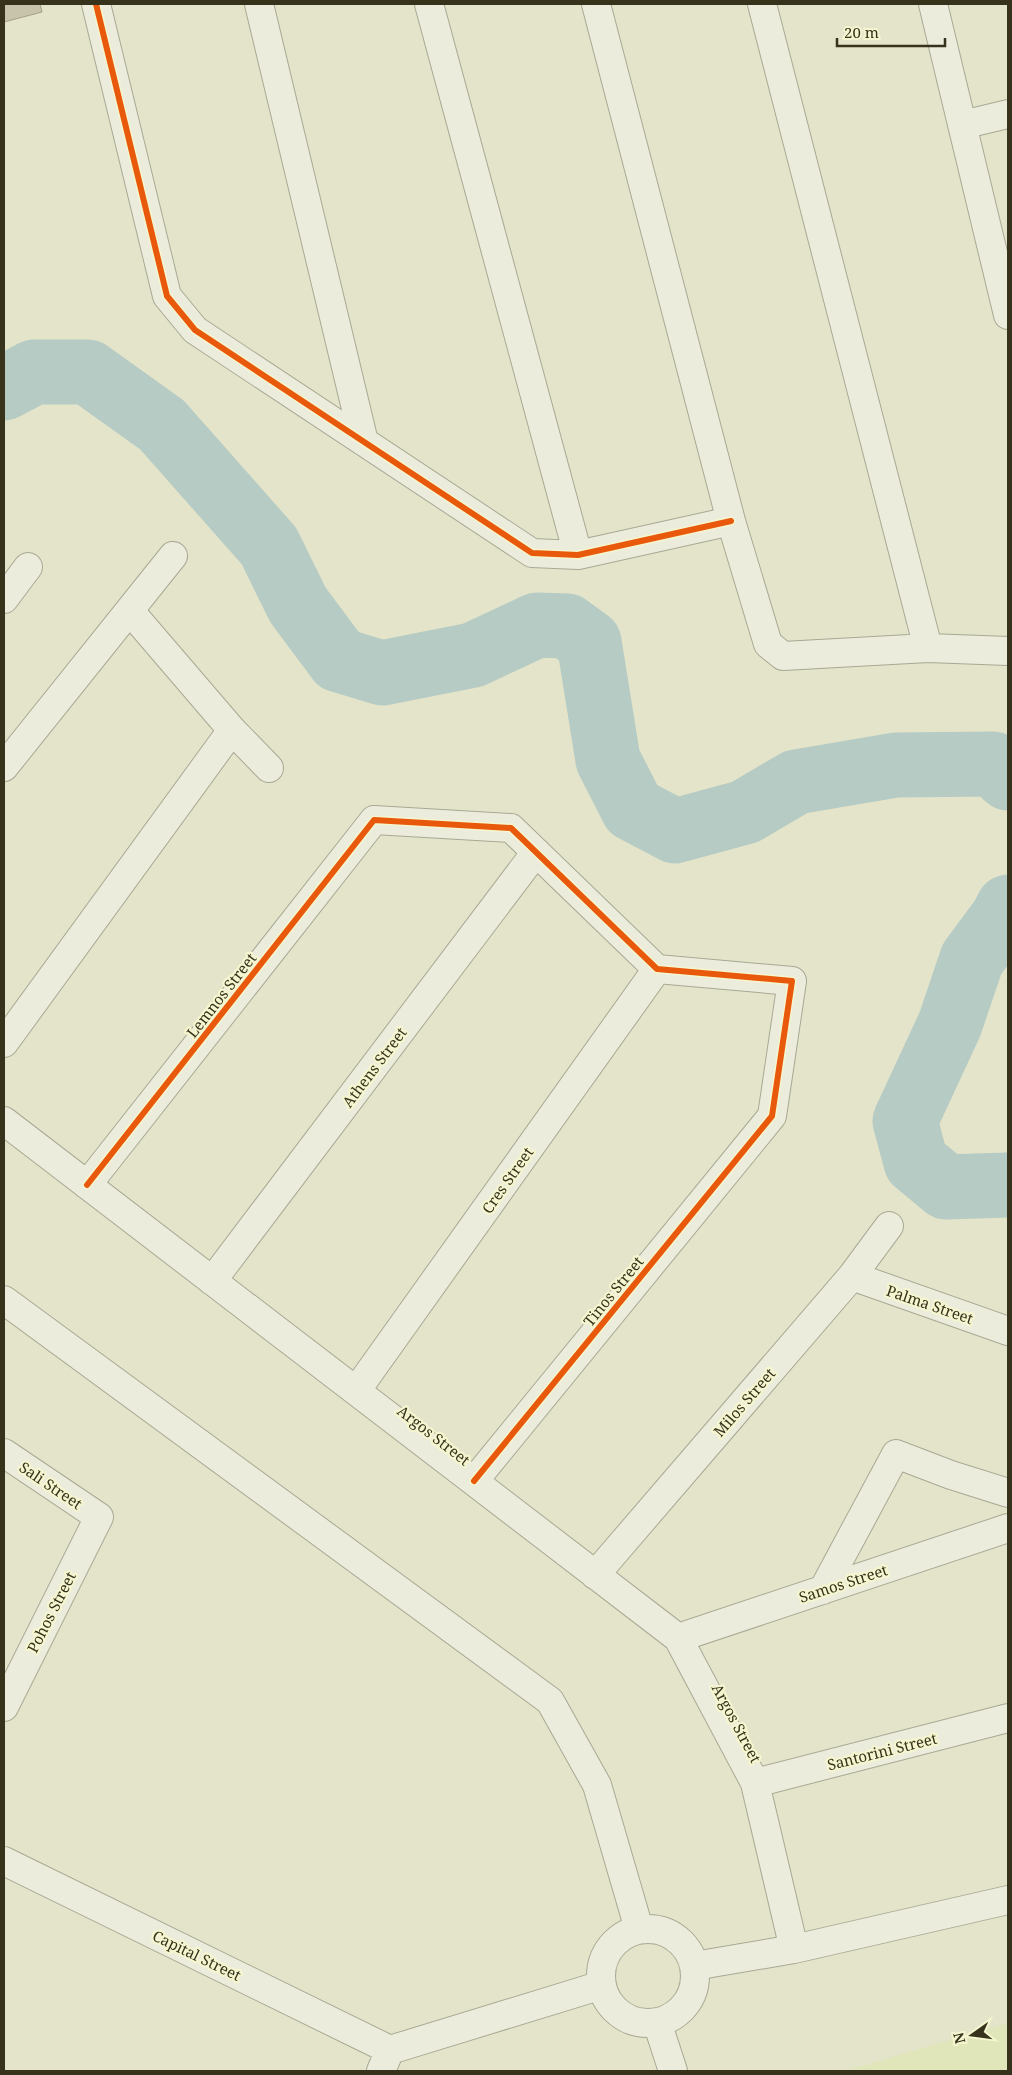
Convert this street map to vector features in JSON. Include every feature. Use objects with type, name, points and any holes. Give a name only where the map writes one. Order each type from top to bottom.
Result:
[{"type":"street","points":[[96,4],[167,296],[195,330],[532,553],[578,555],[731,522]]},
{"type":"street","points":[[259,4],[364,442]]},
{"type":"street","points":[[429,4],[578,555]]},
{"type":"street","points":[[596,4],[731,522],[768,644],[783,656],[928,648],[1008,651]]},
{"type":"street","points":[[762,4],[928,648]]},
{"type":"street","points":[[933,4],[962,125],[1005,285],[1008,315]]},
{"type":"street","points":[[962,125],[1008,114]]},
{"type":"street","points":[[4,767],[173,556]]},
{"type":"street","points":[[4,599],[28,567]]},
{"type":"street","points":[[130,611],[232,730],[269,768]]},
{"type":"street","points":[[4,1042],[232,730]]},
{"type":"street","name":"Lemnos Street","points":[[87,1185],[374,820],[511,828],[536,852]]},
{"type":"street","points":[[536,852],[657,969]]},
{"type":"street","name":"Athens Street","points":[[212,1281],[536,852]]},
{"type":"street","name":"Tinos Street","points":[[474,1481],[772,1116],[792,981],[657,969]]},
{"type":"street","name":"Cres Street","points":[[356,1391],[657,969]]},
{"type":"street","name":"Argos Street","points":[[4,1121],[678,1638],[755,1783],[794,1950]]},
{"type":"street","name":"Milos Street","points":[[595,1575],[852,1276],[888,1226]]},
{"type":"street","name":"Palma Street","points":[[852,1276],[1008,1331]]},
{"type":"street","points":[[4,1300],[550,1701],[597,1784],[639,1929]]},
{"type":"street","name":"Sali Street","points":[[4,1453],[99,1517]]},
{"type":"street","points":[[823,1590],[896,1454],[951,1475],[1008,1493]]},
{"type":"street","name":"Pohos Street","points":[[4,1707],[99,1517]]},
{"type":"street","name":"Samos Street","points":[[678,1638],[1008,1528]]},
{"type":"street","name":"Santorini Street","points":[[755,1783],[1008,1718]]},
{"type":"street","name":"Capital Street","points":[[4,1861],[385,2061]]},
{"type":"street","points":[[694,1966],[794,1950],[1008,1900]]},
{"type":"street","points":[[639,1929],[654,1929],[668,1933],[680,1942],[689,1953],[694,1966],[695,1982],[691,1996],[683,2008],[672,2017],[658,2022],[643,2023],[628,2019],[616,2010],[608,1999],[602,1985],[602,1970],[606,1956],[614,1944],[625,1934],[639,1929]]},
{"type":"street","points":[[385,2061],[602,1985]]},
{"type":"street","points":[[658,2022],[673,2071]]},
{"type":"green space","points":[[1008,2023],[1008,2071],[845,2071]]},
{"type":"building","points":[[4,4],[40,4],[42,12],[4,22]]},
{"type":"waterway","points":[[4,388],[34,372],[88,372],[162,425],[269,546],[298,605],[339,660],[382,673],[473,655],[537,625],[567,626],[589,642],[608,760],[633,809],[675,831],[745,812],[796,782],[896,765],[993,764],[1008,778]]},
{"type":"waterway","points":[[1008,907],[1003,917],[972,959],[950,1024],[905,1121],[916,1162],[946,1187],[1008,1185]]},
{"type":"cycle path","points":[[96,4],[167,296],[195,330],[532,553],[578,555],[731,521]]},
{"type":"cycle path","points":[[87,1185],[374,820],[511,828],[657,969],[792,981],[772,1116],[474,1481]]}]
